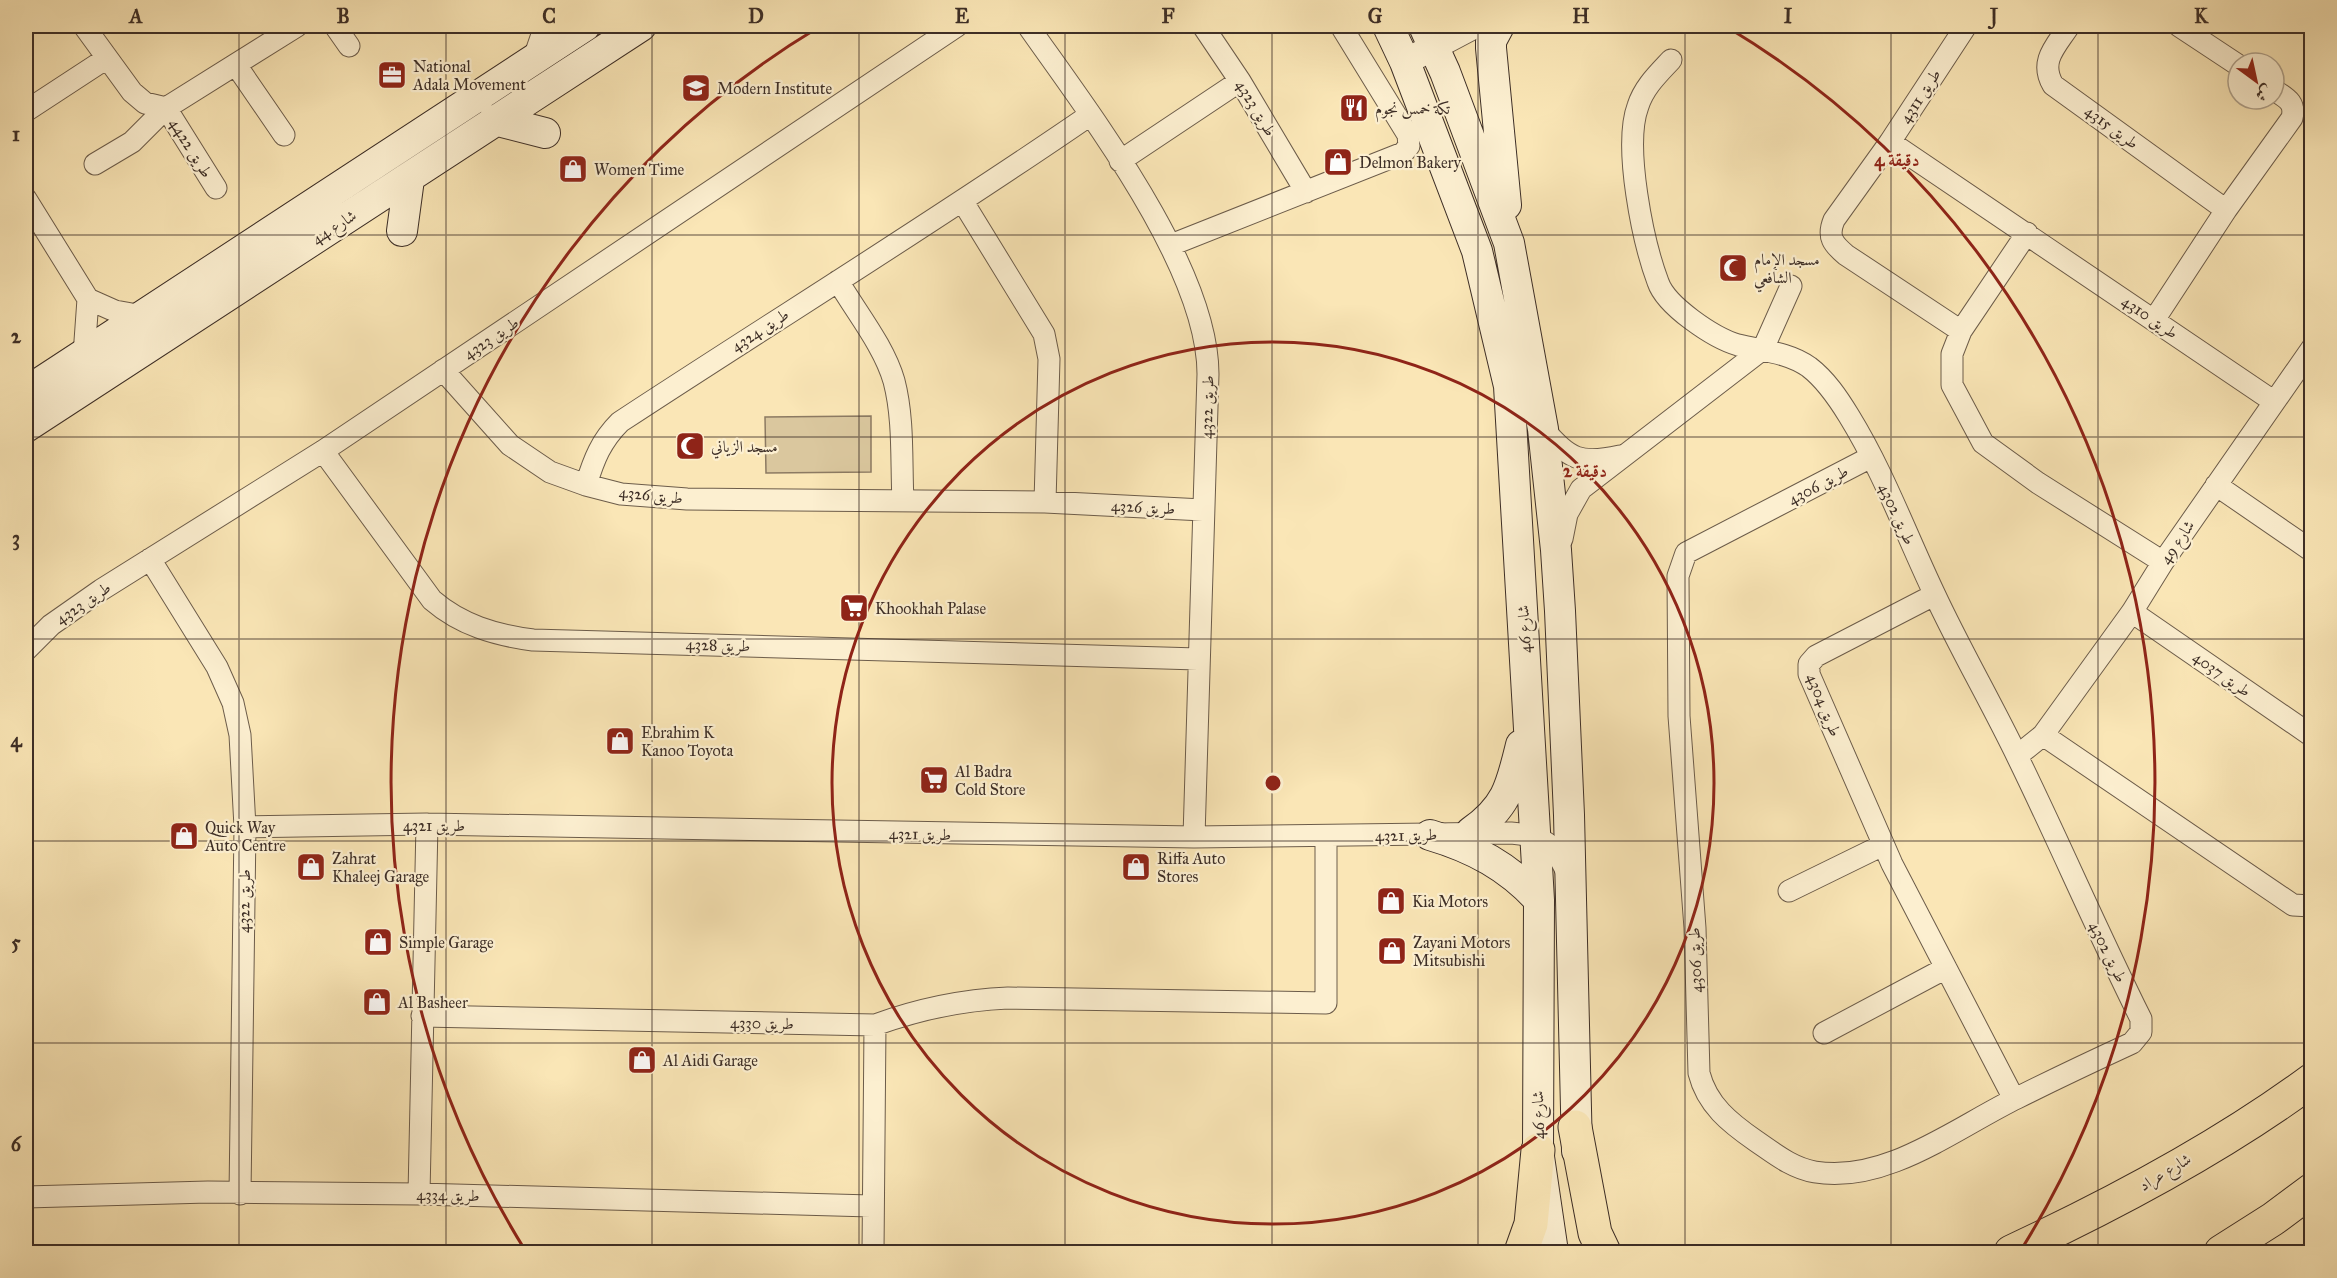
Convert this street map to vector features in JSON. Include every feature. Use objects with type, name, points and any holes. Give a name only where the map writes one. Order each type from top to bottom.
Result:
[{"type":"main road","name":"شارع 44","points":[[26,392],[585,26]]},
{"type":"main road","name":"شارع 44","points":[[26,427],[641,26]]},
{"type":"main road","points":[[1499,26],[1491,41],[1491,48],[1509,243],[1543,429],[1556,550],[1570,880],[1575,1127],[1588,1252]]},
{"type":"main road","points":[[1427,32],[1509,243]]},
{"type":"main road","name":"شارع 46","points":[[1396,43],[1477,250],[1509,386],[1539,900],[1538,1150],[1552,1252]]},
{"type":"main road","points":[[494,120],[545,133]]},
{"type":"main road","points":[[402,231],[409,179]]},
{"type":"main road","points":[[1471,832],[1496,813],[1508,794],[1528,716]]},
{"type":"main road","points":[[1430,835],[1479,853],[1515,877],[1539,900]]},
{"type":"main road","name":"شارع عراد","points":[[2011,1252],[2109,1206],[2274,1106],[2312,1080]]},
{"type":"main road","points":[[1575,1127],[1595,1233],[1604,1252]]},
{"type":"main road","points":[[1521,1252],[1531,1224],[1538,1150]]},
{"type":"main road","points":[[2221,1252],[2273,1219],[2312,1190]]},
{"type":"street","name":"طريق 4422","points":[[84,26],[132,92],[145,104],[166,108],[216,188]]},
{"type":"street","name":"طريق 4422","points":[[95,164],[132,142],[166,108],[297,26]]},
{"type":"street","points":[[335,26],[349,46]]},
{"type":"street","points":[[534,58],[545,26]]},
{"type":"street","name":"طريق 4323","points":[[26,650],[51,625],[150,559],[323,451],[957,26]]},
{"type":"street","name":"طريق 4322","points":[[1028,26],[1090,115],[1171,245],[1200,318],[1208,353],[1194,837]]},
{"type":"street","name":"طريق 4323","points":[[1203,26],[1240,81],[1306,192]]},
{"type":"street","points":[[1171,245],[1403,153],[1409,146],[1407,135],[1341,26]]},
{"type":"street","points":[[1396,43],[1427,32],[1473,26]]},
{"type":"street","name":"طريق 4311","points":[[1960,331],[1846,255],[1835,246],[1830,230],[1834,220],[1890,142],[1966,26]]},
{"type":"street","name":"طريق 4315","points":[[2069,26],[2046,60],[2046,73],[2053,85],[2226,210]]},
{"type":"street","points":[[2179,26],[2226,57]]},
{"type":"street","points":[[26,111],[107,58]]},
{"type":"street","name":"طريق 4302","points":[[1671,60],[1646,88],[1637,108],[1633,130],[1639,210],[1659,285],[1675,306],[1705,328],[1736,344],[1763,349],[1808,366],[1828,384],[1850,416],[1934,595],[2017,756],[2095,927],[2141,1019],[2141,1032],[2132,1043]]},
{"type":"street","points":[[236,65],[284,135]]},
{"type":"street","points":[[1120,161],[1240,81]]},
{"type":"street","points":[[2154,320],[2226,210],[2292,118],[2294,109],[2286,98]]},
{"type":"street","name":"طريق 4324","points":[[586,485],[596,454],[606,436],[621,422],[838,280],[963,202],[1090,115]]},
{"type":"street","name":"طريق 4310","points":[[1890,142],[2273,401]]},
{"type":"street","points":[[26,199],[88,299],[115,311],[143,316]]},
{"type":"street","points":[[963,202],[1044,334],[1049,359],[1045,502]]},
{"type":"street","points":[[2027,233],[1960,331],[1952,354],[1952,385],[1983,443],[2038,483],[2163,562]]},
{"type":"street","points":[[838,280],[885,359],[894,380],[898,405],[903,501]]},
{"type":"street","points":[[1556,550],[1561,544],[1567,514],[1577,494],[1623,455],[1763,349],[1791,286]]},
{"type":"street","points":[[84,356],[88,299]]},
{"type":"street","name":"شارع 49","points":[[2017,756],[2043,735],[2132,612],[2163,562],[2312,348]]},
{"type":"street","name":"طريق 4326","points":[[443,370],[510,445],[550,472],[621,494],[687,499],[1045,502],[1203,510]]},
{"type":"street","points":[[1543,429],[1563,450],[1583,461],[1623,455]]},
{"type":"street","name":"طريق 4328","points":[[323,451],[432,600],[448,614],[507,636],[533,640],[1198,659]]},
{"type":"street","name":"طريق 4306","points":[[1871,457],[1686,553],[1680,565],[1679,716],[1695,928],[1699,1073],[1704,1093],[1730,1123],[1791,1165],[1816,1172],[1859,1171],[1891,1163],[1970,1125],[2014,1099],[2132,1043]]},
{"type":"street","points":[[2216,485],[2312,551]]},
{"type":"street","name":"طريق 4322","points":[[150,559],[217,667],[233,703],[240,735],[245,827],[240,1194]]},
{"type":"street","name":"طريق 4304","points":[[1934,595],[1816,656],[1809,664],[1809,674],[1883,845],[2014,1099]]},
{"type":"street","name":"طريق 4037","points":[[2132,612],[2312,736]]},
{"type":"street","points":[[2043,735],[2302,906]]},
{"type":"street","points":[[419,1194],[427,824]]},
{"type":"street","name":"طريق 4321","points":[[245,827],[427,824],[1194,837],[1326,837],[1471,832],[1534,835]]},
{"type":"street","points":[[1534,835],[1555,850],[1570,880]]},
{"type":"street","name":"طريق 4330","points":[[422,1016],[875,1025],[930,1007],[1008,998],[1326,1003],[1326,837]]},
{"type":"street","points":[[1789,891],[1883,845]]},
{"type":"street","points":[[1824,1033],[1946,968]]},
{"type":"street","points":[[873,1252],[871,1206],[875,1025]]},
{"type":"street","name":"طريق 4334","points":[[26,1197],[419,1194],[871,1206]]},
{"type":"shaded area","points":[[871,416],[871,472],[766,473],[765,417]]},
{"type":"place","name":"National Adala Movement","points":[[392,75]]},
{"type":"place","name":"Modern Institute","points":[[696,88]]},
{"type":"place","name":"تكة خمس نجوم","points":[[1354,108]]},
{"type":"place","name":"Delmon Bakery","points":[[1338,162]]},
{"type":"place","name":"Women Time","points":[[573,169]]},
{"type":"place","name":"مسجد الإمام الشافعي","points":[[1733,268]]},
{"type":"place","name":"مسجد الزياني","points":[[690,446]]},
{"type":"place","name":"Khookhah Palase","points":[[854,608]]},
{"type":"place","name":"Ebrahim K Kanoo Toyota","points":[[620,741]]},
{"type":"place","name":"Al Badra Cold Store","points":[[934,780]]},
{"type":"place","name":"Quick Way Auto Centre","points":[[184,836]]},
{"type":"place","name":"Zahrat Khaleej Garage","points":[[311,867]]},
{"type":"place","name":"Riffa Auto Stores","points":[[1136,867]]},
{"type":"place","name":"Kia Motors","points":[[1391,901]]},
{"type":"place","name":"Simple Garage","points":[[378,942]]},
{"type":"place","name":"Zayani Motors Mitsubishi","points":[[1392,951]]},
{"type":"place","name":"Al Basheer","points":[[377,1002]]},
{"type":"place","name":"Al Aidi Garage","points":[[642,1060]]}]
